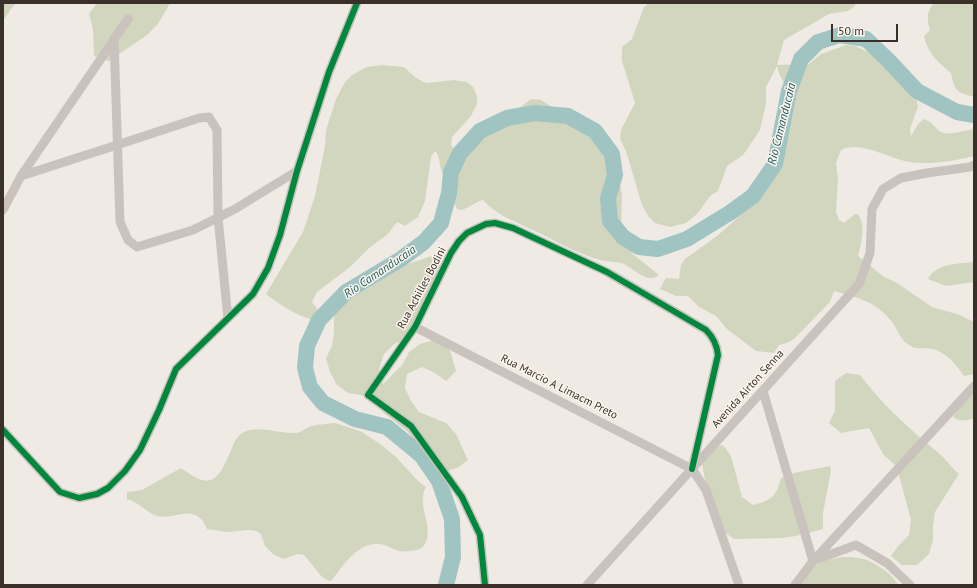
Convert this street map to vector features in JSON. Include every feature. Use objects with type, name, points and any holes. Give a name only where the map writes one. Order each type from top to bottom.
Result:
[{"type":"street","points":[[3,430],[60,492],[79,498],[97,494],[108,488],[125,471],[140,450],[176,369],[253,294],[268,268],[280,235],[297,171],[329,72],[357,3]]},
{"type":"street","points":[[3,210],[21,176],[128,19]]},
{"type":"street","points":[[114,38],[120,222],[128,240],[132,244],[137,247],[193,230],[235,209],[297,171]]},
{"type":"street","points":[[21,176],[199,118],[209,117],[217,130],[218,217],[228,318]]},
{"type":"street","name":"Avenida Airton Senna","points":[[587,585],[859,284],[870,253],[872,209],[883,189],[901,178],[970,167],[974,164]]},
{"type":"street","name":"Rua Achilles Bodini","points":[[485,585],[480,535],[462,497],[411,426],[368,395],[415,327],[451,253],[459,241],[467,233],[477,227],[495,223],[513,228],[607,272],[706,330],[716,342],[718,355],[692,469]]},
{"type":"street","name":"Rua Marcio A Limacm Preto","points":[[415,327],[692,469]]},
{"type":"street","points":[[795,585],[813,561],[974,386]]},
{"type":"street","points":[[763,391],[813,561]]},
{"type":"street","points":[[692,469],[706,490],[739,585]]},
{"type":"street","points":[[813,561],[856,545],[887,563],[910,585]]},
{"type":"green space","points":[[3,3],[16,3],[3,21]]},
{"type":"green space","points":[[97,3],[170,3],[158,24],[147,35],[109,61],[94,56],[93,29],[89,14]]},
{"type":"green space","points":[[649,3],[855,3],[855,6],[848,11],[829,14],[784,40],[777,65],[809,64],[821,54],[846,45],[855,46],[868,52],[895,70],[915,94],[918,107],[910,129],[911,136],[918,124],[924,119],[942,133],[974,129],[974,156],[950,161],[934,163],[909,162],[857,147],[841,150],[836,163],[838,179],[836,212],[839,220],[844,223],[855,214],[857,214],[860,218],[863,228],[858,256],[884,277],[897,283],[932,307],[960,315],[974,322],[974,374],[964,376],[951,360],[942,353],[932,349],[916,348],[906,343],[892,322],[880,309],[866,301],[834,291],[830,302],[794,339],[779,345],[774,353],[756,351],[727,329],[716,316],[699,307],[688,296],[676,296],[660,289],[666,278],[679,279],[681,265],[685,259],[717,236],[757,199],[772,175],[790,129],[794,105],[789,90],[780,76],[777,66],[766,87],[766,104],[760,130],[743,155],[727,166],[718,191],[710,196],[698,213],[686,223],[670,227],[655,223],[649,217],[642,205],[626,151],[620,139],[621,130],[635,103],[622,61],[622,47],[632,39],[644,7]]},
{"type":"green space","points":[[934,3],[974,3],[974,97],[963,94],[955,88],[951,73],[938,61],[928,48],[924,36],[930,30],[928,16]]},
{"type":"green space","points":[[382,65],[404,67],[416,78],[426,83],[454,80],[467,82],[473,87],[477,96],[477,104],[471,116],[452,137],[451,145],[455,151],[469,147],[531,99],[541,100],[578,124],[604,153],[618,176],[622,194],[621,229],[624,243],[634,255],[659,275],[655,278],[646,277],[624,264],[600,260],[581,253],[495,211],[483,200],[465,209],[458,210],[448,190],[441,169],[439,157],[435,151],[431,157],[425,201],[418,217],[405,226],[397,222],[388,234],[369,248],[350,267],[317,292],[312,302],[318,310],[317,319],[313,320],[300,315],[271,298],[266,294],[303,232],[315,196],[325,146],[326,130],[336,99],[345,82],[352,75],[367,67]]},
{"type":"green space","points":[[432,256],[442,256],[438,277],[407,338],[394,344],[384,354],[379,369],[383,384],[403,364],[409,352],[420,344],[434,340],[448,344],[456,371],[446,381],[435,373],[422,367],[407,374],[405,388],[411,401],[419,412],[446,423],[456,434],[468,460],[457,468],[443,472],[431,466],[424,453],[407,431],[384,413],[376,401],[361,395],[348,393],[337,385],[330,372],[326,358],[332,346],[334,316],[342,303],[405,265]]},
{"type":"green space","points":[[974,262],[974,282],[946,286],[928,279],[936,270],[942,267]]},
{"type":"green space","points":[[846,373],[860,375],[888,408],[942,456],[959,474],[935,512],[933,540],[929,554],[917,565],[902,565],[891,556],[909,535],[911,520],[895,465],[883,454],[869,428],[841,433],[829,423],[835,411],[835,381]]},
{"type":"green space","points":[[974,392],[974,418],[968,420],[958,420],[953,417],[958,409]]},
{"type":"green space","points":[[336,423],[362,432],[380,444],[396,457],[418,481],[426,487],[423,494],[423,502],[428,533],[427,540],[423,547],[415,550],[401,551],[382,544],[374,544],[363,547],[353,555],[332,580],[329,581],[322,577],[304,555],[298,554],[284,559],[274,555],[265,546],[261,534],[256,531],[249,530],[227,532],[207,529],[202,520],[195,515],[184,514],[162,517],[157,516],[135,502],[127,499],[127,492],[142,490],[181,468],[189,474],[203,480],[214,479],[223,467],[235,440],[244,432],[256,429],[296,433],[312,426]]},
{"type":"green space","points":[[723,445],[731,456],[742,497],[753,505],[772,497],[777,490],[781,478],[794,473],[830,466],[831,471],[823,513],[823,529],[782,538],[734,539],[723,531],[707,491],[702,463],[707,449]]},
{"type":"green space","points":[[843,557],[860,558],[873,563],[890,574],[898,585],[792,585],[820,563]]},
{"type":"waterway","name":"Rio Camanducaia","points":[[446,585],[453,557],[452,519],[439,481],[421,455],[387,427],[355,419],[323,403],[310,387],[305,368],[307,346],[319,320],[346,292],[401,259],[424,242],[441,223],[449,193],[451,172],[460,153],[480,131],[507,118],[535,113],[568,116],[595,131],[612,154],[615,175],[608,198],[610,221],[623,237],[639,247],[658,249],[687,239],[731,212],[753,196],[775,164],[789,91],[801,59],[818,42],[840,35],[866,39],[917,91],[957,112],[974,115]]},
{"type":"cycle path","points":[[3,430],[60,492],[79,498],[97,494],[108,488],[125,471],[140,450],[176,369],[253,294],[268,268],[280,235],[297,171],[329,72],[357,3]]},
{"type":"cycle path","points":[[485,585],[480,535],[462,497],[411,426],[368,395],[415,327],[451,253],[459,241],[467,233],[486,224],[495,223],[513,228],[607,272],[706,330],[715,342],[718,355],[692,469]]}]
